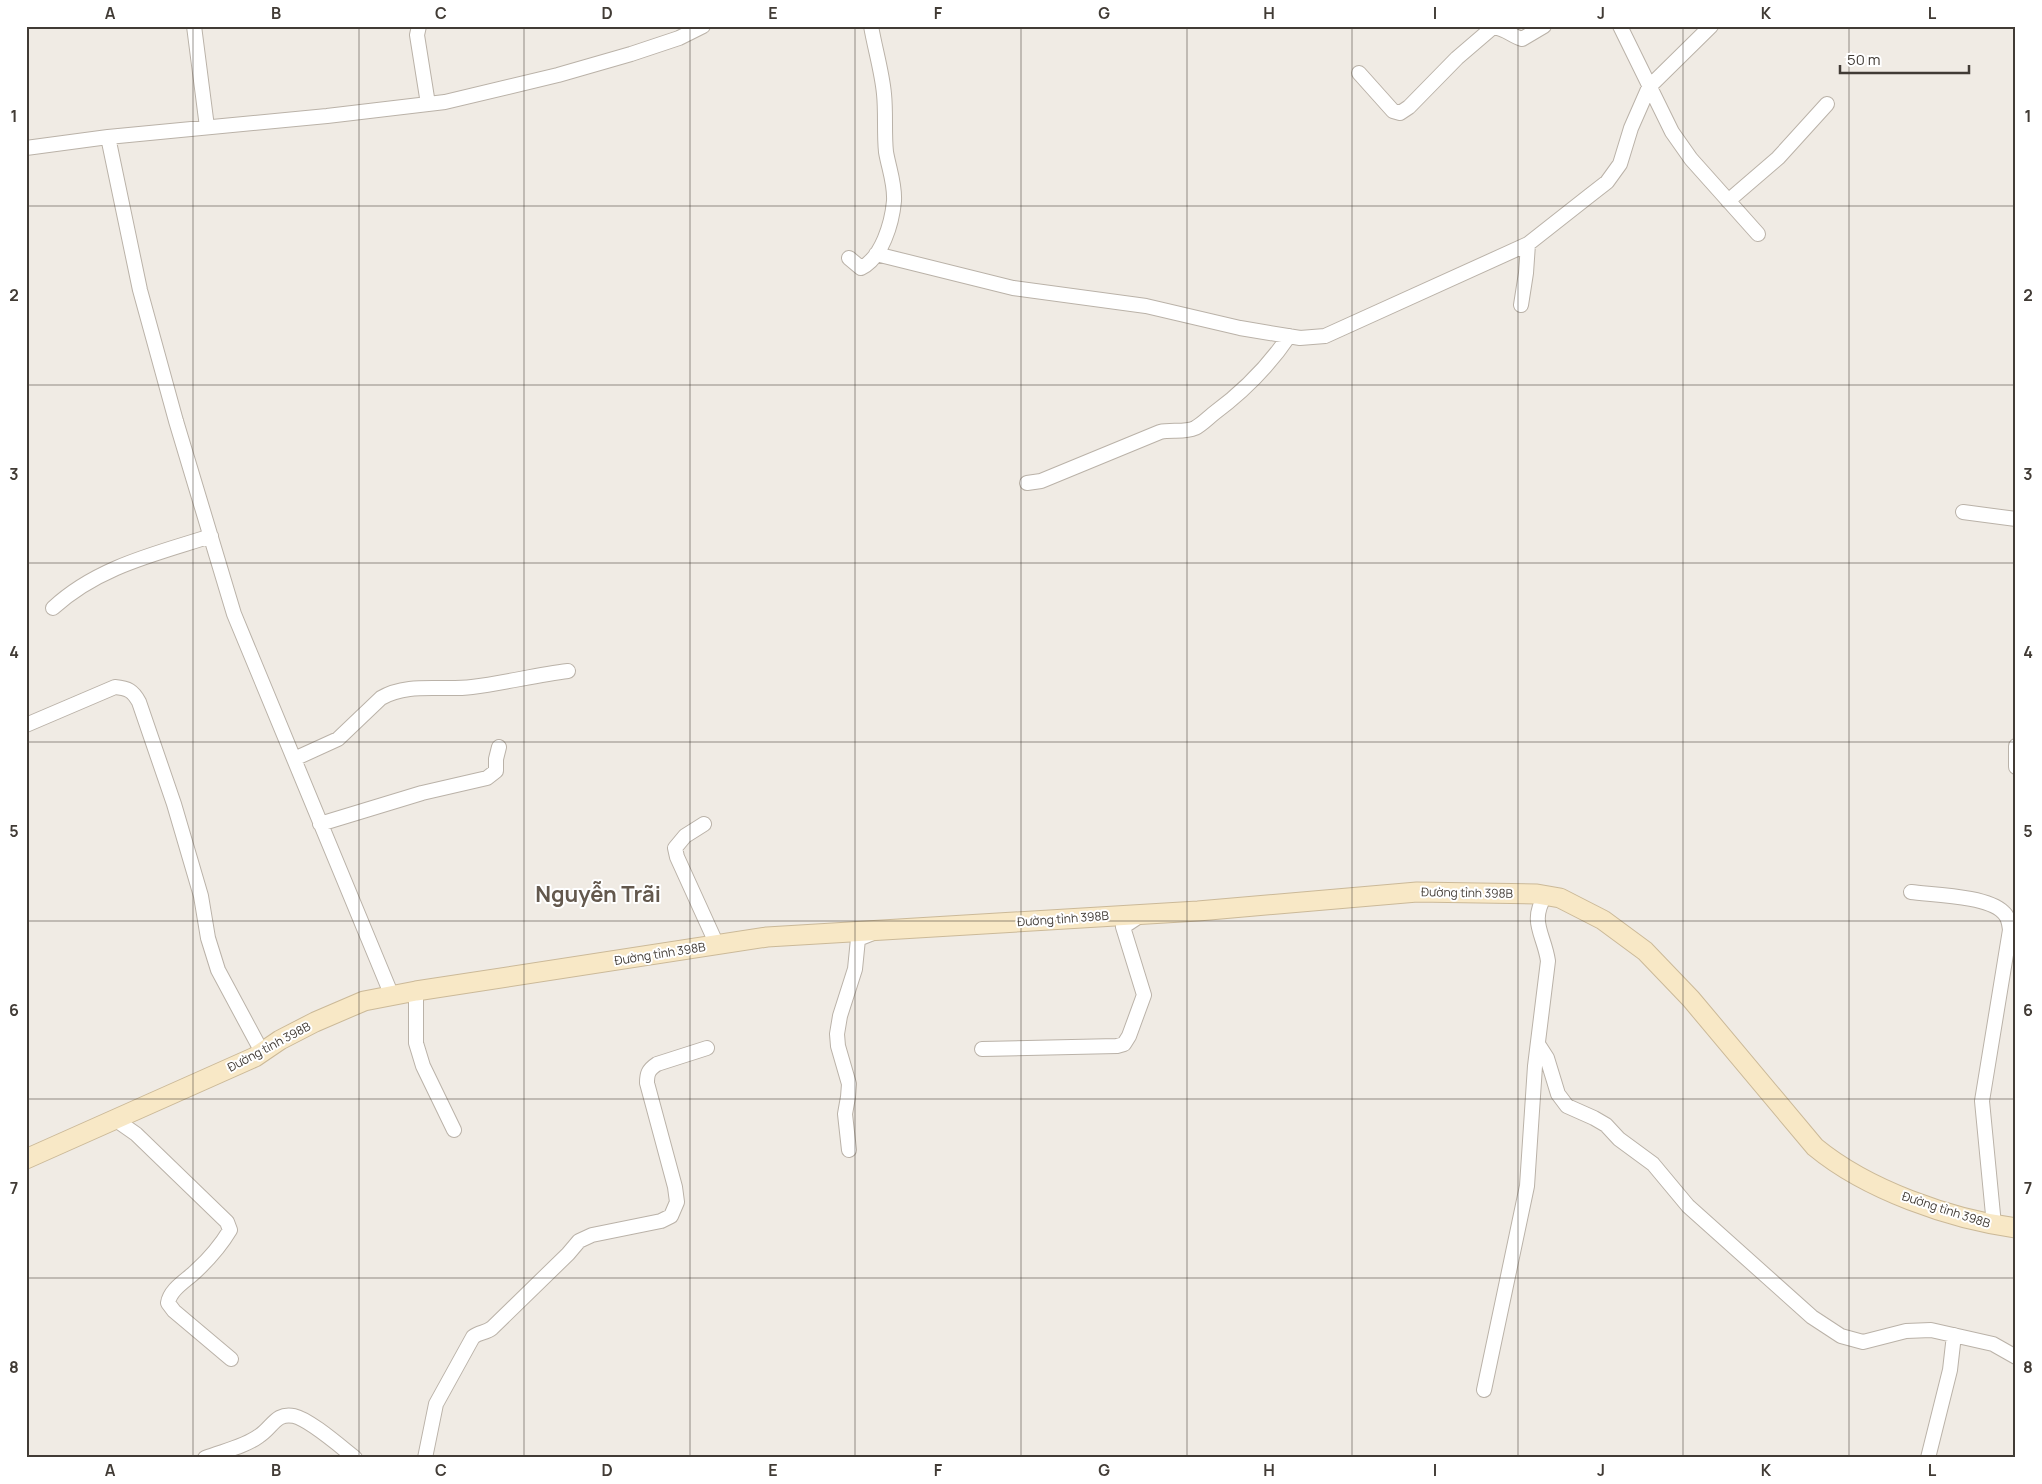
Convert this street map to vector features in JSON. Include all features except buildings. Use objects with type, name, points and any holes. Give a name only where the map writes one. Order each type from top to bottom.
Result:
[{"type":"main road","name":"Đường tỉnh 398B","points":[[26,1159],[116,1120],[262,1052],[280,1040],[315,1022],[364,1001],[416,991],[767,937],[1142,914],[1417,892],[1545,896],[1560,898],[1604,920],[1645,951],[1691,999],[1816,1147],[1832,1161],[1861,1178],[1924,1205],[1994,1225],[2016,1228]]},
{"type":"street","points":[[194,26],[208,127]]},
{"type":"street","points":[[420,26],[418,35],[428,104]]},
{"type":"street","points":[[26,148],[108,137],[445,102],[558,75],[679,38],[702,26]]},
{"type":"street","points":[[849,258],[861,268],[868,265],[888,231],[894,201],[892,177],[886,153],[884,94],[871,26]]},
{"type":"street","points":[[1359,73],[1393,111],[1400,112],[1409,107],[1457,58],[1492,28],[1499,27],[1514,37],[1522,39],[1544,26]]},
{"type":"street","points":[[1620,26],[1672,132],[1691,159],[1758,234]]},
{"type":"street","points":[[876,254],[1013,288],[1146,306],[1240,328],[1289,336],[1310,339],[1326,336],[1528,244],[1589,196],[1615,173],[1620,164],[1631,128],[1649,87],[1710,26]]},
{"type":"street","points":[[1728,200],[1778,158],[1827,104]]},
{"type":"street","points":[[108,137],[134,269],[234,614],[392,996]]},
{"type":"street","points":[[1521,306],[1528,244]]},
{"type":"street","points":[[1027,483],[1041,481],[1160,432],[1197,427],[1233,399],[1273,359],[1289,336]]},
{"type":"street","points":[[1963,512],[2016,519]]},
{"type":"street","points":[[53,608],[69,592],[101,573],[211,536]]},
{"type":"street","points":[[294,759],[338,740],[381,698],[389,693],[416,689],[471,687],[568,671]]},
{"type":"street","points":[[26,725],[115,687],[125,687],[133,691],[139,702],[174,804],[200,896],[208,938],[218,970],[262,1052]]},
{"type":"street","points":[[2016,746],[2016,767]]},
{"type":"street","points":[[320,824],[422,793],[487,778],[496,770],[499,747]]},
{"type":"street","points":[[704,824],[685,836],[675,848],[677,858],[717,945]]},
{"type":"street","points":[[1912,892],[1974,899],[2003,911],[2008,919],[2010,930],[1982,1101],[1994,1225]]},
{"type":"street","points":[[1484,1390],[1527,1186],[1535,1066],[1548,961],[1546,948],[1538,927],[1538,909],[1545,896]]},
{"type":"street","points":[[982,1049],[1117,1046],[1124,1044],[1129,1036],[1144,995],[1123,927],[1142,914]]},
{"type":"street","points":[[849,1150],[845,1114],[848,1084],[838,1046],[837,1034],[840,1016],[855,969],[858,939],[878,931]]},
{"type":"street","points":[[416,991],[416,1043],[423,1066],[454,1130]]},
{"type":"street","points":[[1538,1044],[1547,1058],[1558,1094],[1567,1106],[1606,1125],[1619,1139],[1653,1164],[1688,1206],[1812,1317],[1841,1336],[1863,1342],[1906,1332],[1931,1330],[1993,1344],[2016,1357]]},
{"type":"street","points":[[424,1458],[436,1404],[473,1337],[492,1328],[579,1241],[592,1235],[661,1221],[671,1216],[677,1202],[675,1187],[647,1083],[647,1074],[656,1064],[707,1048]]},
{"type":"street","points":[[116,1120],[136,1134],[228,1222],[230,1230],[224,1240],[197,1270],[174,1291],[168,1303],[174,1311],[231,1359]]},
{"type":"street","points":[[1928,1458],[1950,1370],[1954,1335]]},
{"type":"street","points":[[205,1458],[259,1437],[278,1418],[285,1415],[295,1416],[313,1426],[355,1458]]},
{"type":"district","name":"Nguyễn Trãi","points":[[598,894]]}]
